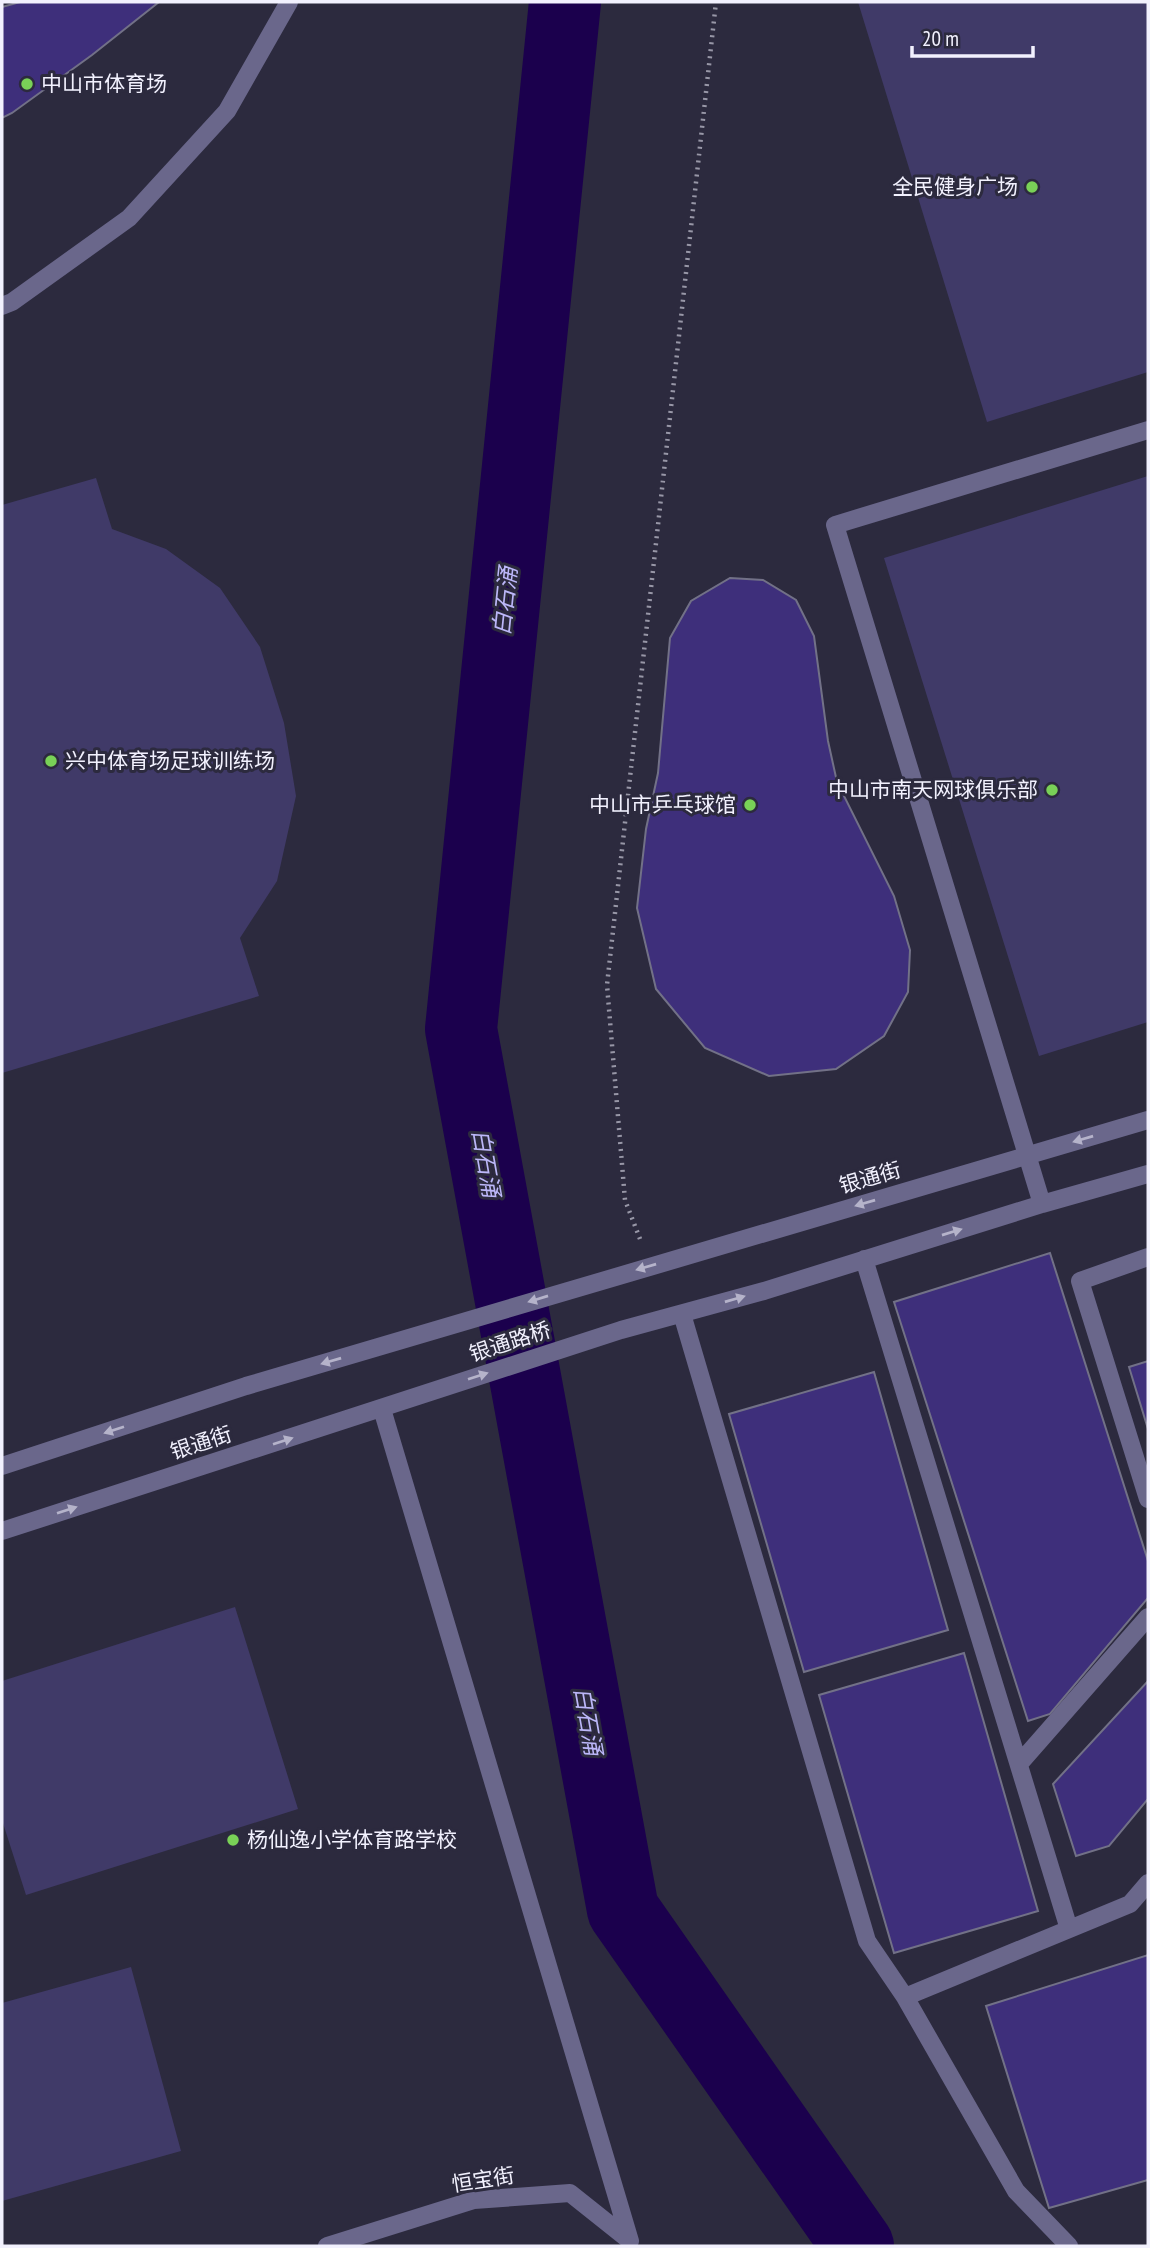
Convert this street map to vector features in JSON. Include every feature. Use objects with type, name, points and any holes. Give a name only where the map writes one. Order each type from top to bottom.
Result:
[{"type":"street","points":[[2,306],[12,302],[130,218],[227,111],[289,2]]},
{"type":"street","points":[[1042,1204],[835,525],[1148,430]]},
{"type":"street","name":"银通街","points":[[604,1280],[1148,1119]]},
{"type":"street","points":[[1069,2246],[1016,2191],[905,1997],[866,1941],[682,1314],[1148,1174]]},
{"type":"street","points":[[1148,1257],[1080,1281],[1148,1499]]},
{"type":"street","points":[[864,1259],[1069,1929]]},
{"type":"street","name":"银通路桥","points":[[2,1466],[246,1386],[604,1280]]},
{"type":"street","name":"银通路桥","points":[[413,1397],[621,1330],[682,1314]]},
{"type":"street","name":"银通街","points":[[2,1531],[413,1397]]},
{"type":"street","points":[[382,1409],[631,2244]]},
{"type":"street","points":[[1019,1764],[1148,1618]]},
{"type":"street","points":[[905,1997],[1130,1904],[1148,1883]]},
{"type":"street","name":"恒宝街","points":[[327,2246],[474,2200],[570,2193],[631,2244]]},
{"type":"path","points":[[650,1266],[625,1200],[607,985],[716,2]]},
{"type":"shaded area","name":"全民健身广场","points":[[858,2],[1148,2],[1148,372],[987,422]]},
{"type":"shaded area","name":"中山市南天网球俱乐部","points":[[1148,476],[1148,1022],[1039,1056],[884,558]]},
{"type":"shaded area","points":[[96,478],[112,529],[166,549],[220,588],[260,647],[284,723],[296,796],[277,881],[240,938],[259,996],[2,1073],[2,505]]},
{"type":"shaded area","points":[[235,1607],[298,1809],[26,1895],[2,1820],[2,1681]]},
{"type":"shaded area","points":[[131,1967],[181,2151],[2,2201],[2,2003]]},
{"type":"building","name":"中山市体育场","points":[[20,2],[159,2],[92,55],[2,118],[2,7]]},
{"type":"building","name":"中山市乒乓球馆","points":[[730,578],[763,580],[796,600],[814,636],[828,741],[837,782],[894,896],[910,950],[908,992],[884,1036],[836,1069],[769,1076],[705,1048],[656,989],[637,908],[646,829],[658,773],[670,638],[691,601]]},
{"type":"building","points":[[1050,1253],[1148,1561],[1148,1598],[1050,1714],[1028,1721],[894,1302]]},
{"type":"building","points":[[1148,1361],[1148,1429],[1129,1367]]},
{"type":"building","points":[[874,1372],[948,1630],[804,1672],[729,1414]]},
{"type":"building","points":[[964,1653],[1038,1911],[894,1953],[819,1695]]},
{"type":"building","points":[[1148,1681],[1148,1799],[1109,1846],[1076,1856],[1053,1784]]},
{"type":"building","points":[[1148,1955],[1148,2180],[1049,2208],[986,2006]]},
{"type":"waterway","name":"白石涌","points":[[565,2],[461,1029],[623,1910],[858,2246]]},
{"type":"place","name":"中山市体育场","points":[[27,84]]},
{"type":"place","name":"全民健身广场","points":[[1032,187]]},
{"type":"place","name":"兴中体育场足球训练场","points":[[51,761]]},
{"type":"place","name":"中山市南天网球俱乐部","points":[[1052,790]]},
{"type":"place","name":"中山市乒乓球馆","points":[[750,805]]},
{"type":"place","name":"杨仙逸小学体育路学校","points":[[233,1840]]}]
